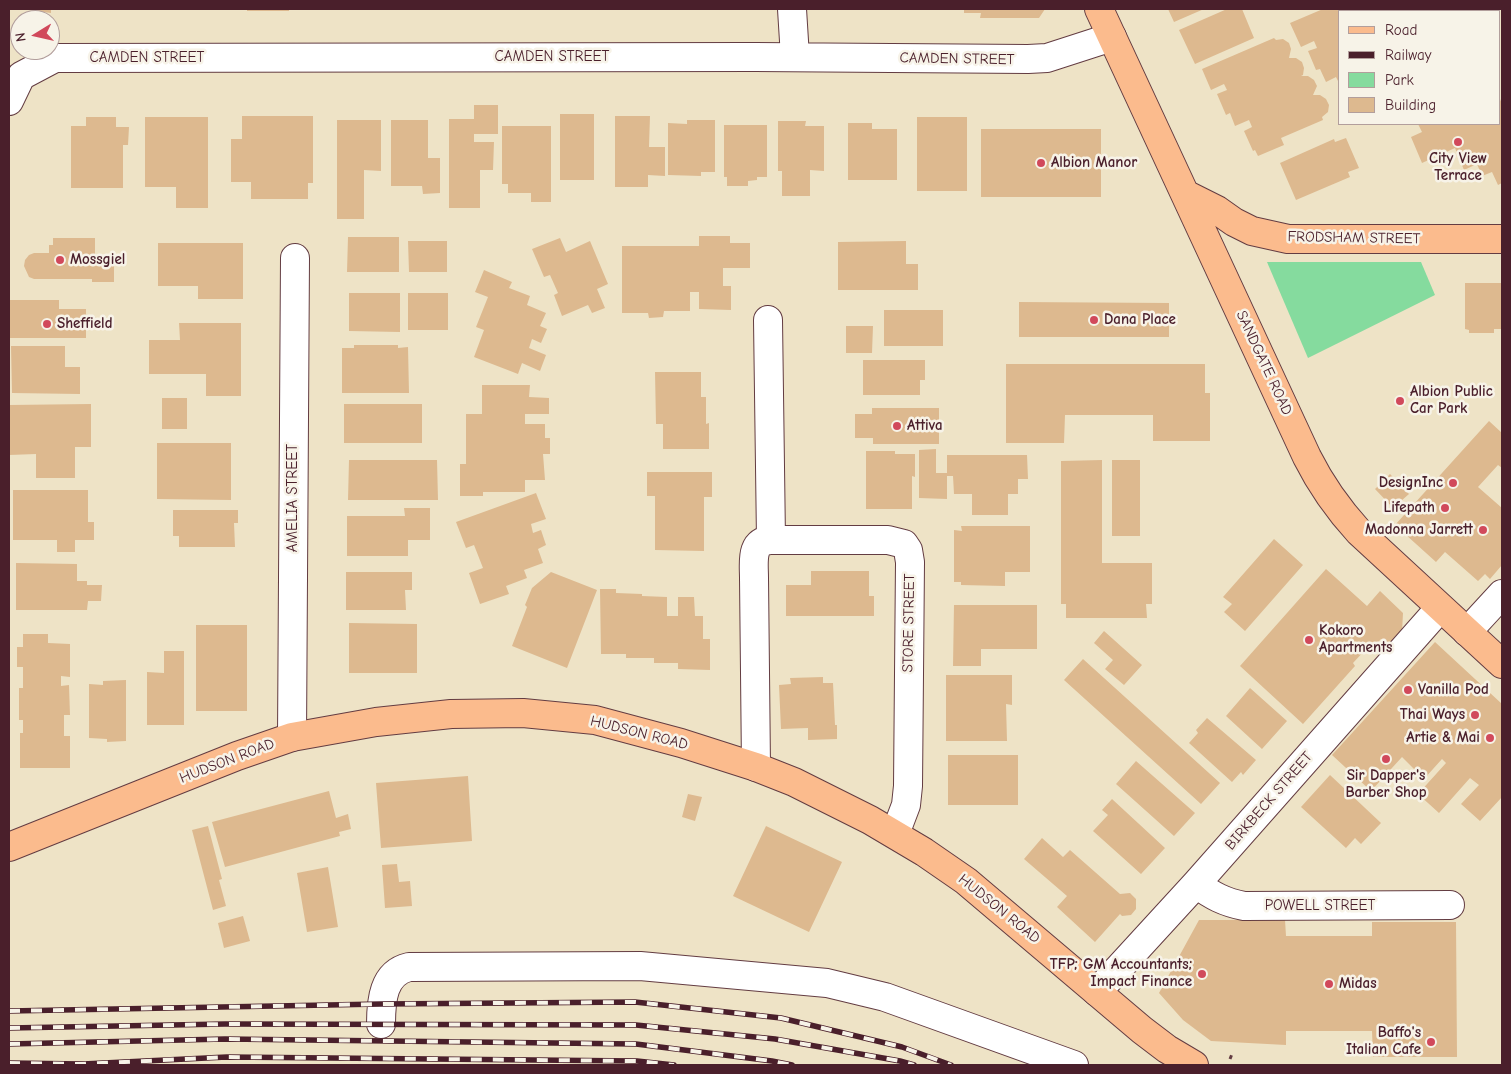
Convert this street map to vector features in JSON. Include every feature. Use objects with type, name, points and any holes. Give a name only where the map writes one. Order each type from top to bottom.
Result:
[{"type":"main road","name":"SANDGATE ROAD","points":[[1099,9],[1187,194],[1307,457],[1326,492],[1359,532],[1502,664]]},
{"type":"main road","name":"FRODSHAM STREET","points":[[1187,194],[1217,210],[1234,222],[1252,230],[1288,239],[1502,239]]},
{"type":"main road","name":"HUDSON ROAD","points":[[9,847],[237,756],[292,737],[394,720],[451,714],[523,713],[595,720],[672,740],[756,767],[794,782],[895,834],[966,881],[1142,1030],[1167,1049],[1194,1065]]},
{"type":"street","points":[[792,9],[795,57]]},
{"type":"street","name":"CAMDEN STREET","points":[[9,101],[21,76],[55,58],[795,57],[1028,59],[1047,58],[1112,37]]},
{"type":"street","name":"AMELIA STREET","points":[[292,737],[295,258]]},
{"type":"street","points":[[756,767],[754,554],[761,542],[771,540],[768,320]]},
{"type":"street","name":"STORE STREET","points":[[771,540],[888,540],[904,544],[908,550],[910,562],[908,786],[906,804],[895,834]]},
{"type":"street","points":[[1466,632],[1502,594]]},
{"type":"street","name":"BIRKBECK STREET","points":[[1097,992],[1196,884],[1440,608]]},
{"type":"street","name":"POWELL STREET","points":[[1196,884],[1228,903],[1244,906],[1450,905]]},
{"type":"street","points":[[381,1024],[383,994],[393,974],[401,969],[419,967],[640,966],[827,983],[885,997],[1074,1065]]},
{"type":"path","points":[[1230,1059],[1232,1054]]},
{"type":"green space","points":[[1267,262],[1421,262],[1435,295],[1308,358]]},
{"type":"building","points":[[29,9],[51,9],[51,10]]},
{"type":"building","points":[[247,9],[289,9],[289,11],[247,11]]},
{"type":"building","points":[[964,9],[1045,9],[1039,18],[980,18],[981,13],[964,13]]},
{"type":"building","points":[[1168,9],[1204,9],[1174,22]]},
{"type":"building","points":[[1227,9],[1242,9],[1254,38],[1195,64],[1179,30]]},
{"type":"building","points":[[1323,9],[1381,9],[1338,10],[1338,81],[1336,77],[1326,82],[1320,69],[1316,70],[1308,51],[1317,48],[1314,41],[1301,47],[1290,23]]},
{"type":"building","points":[[1404,9],[1496,9],[1496,10],[1402,10]]},
{"type":"building","points":[[1274,38],[1276,40],[1283,39],[1289,43],[1291,49],[1289,58],[1296,58],[1302,62],[1304,68],[1303,75],[1301,76],[1308,76],[1314,80],[1317,86],[1313,95],[1320,95],[1326,99],[1329,105],[1328,112],[1322,117],[1323,120],[1281,138],[1284,145],[1258,156],[1255,150],[1253,151],[1244,131],[1252,127],[1249,120],[1235,126],[1230,113],[1226,115],[1217,94],[1227,90],[1224,84],[1211,90],[1202,69]]},
{"type":"building","name":"City View Terrace","points":[[1501,102],[1502,183],[1498,185],[1492,172],[1482,176],[1477,164],[1464,170],[1455,148],[1422,163],[1411,137],[1422,132],[1418,125],[1501,125]]},
{"type":"building","points":[[474,105],[498,105],[498,134],[474,134],[474,142],[494,142],[493,170],[480,170],[480,208],[449,208],[449,119],[474,119]]},
{"type":"building","points":[[560,114],[594,114],[594,180],[560,180]]},
{"type":"building","points":[[242,116],[313,116],[313,183],[308,183],[308,199],[251,199],[251,182],[231,182],[231,139],[242,139]]},
{"type":"building","points":[[615,116],[650,116],[649,147],[665,147],[665,176],[648,175],[648,187],[615,187]]},
{"type":"building","points":[[86,117],[116,117],[116,127],[129,127],[128,145],[123,145],[123,188],[71,188],[71,126],[86,126]]},
{"type":"building","points":[[145,117],[208,117],[208,208],[176,208],[176,187],[145,187]]},
{"type":"building","points":[[917,117],[967,117],[967,191],[917,191]]},
{"type":"building","points":[[337,120],[381,120],[381,171],[364,170],[364,219],[337,219]]},
{"type":"building","points":[[391,120],[428,120],[428,158],[440,158],[440,193],[423,194],[422,186],[391,186]]},
{"type":"building","points":[[687,120],[715,120],[715,172],[701,172],[701,176],[668,175],[668,123],[687,124]]},
{"type":"building","points":[[778,121],[806,121],[805,126],[824,126],[824,171],[810,170],[810,196],[782,196],[782,171],[778,171]]},
{"type":"building","points":[[848,123],[872,123],[872,129],[897,129],[897,180],[848,180]]},
{"type":"building","points":[[724,125],[767,125],[767,177],[757,177],[757,180],[748,181],[748,186],[727,186],[727,177],[724,177]]},
{"type":"building","points":[[502,126],[551,126],[551,202],[531,202],[531,193],[508,193],[508,184],[502,184]]},
{"type":"building","name":"Albion Manor","points":[[981,129],[1101,129],[1101,197],[981,197]]},
{"type":"building","points":[[1346,138],[1359,168],[1348,172],[1350,177],[1296,200],[1280,163],[1334,139],[1335,142]]},
{"type":"building","points":[[699,236],[730,236],[730,243],[750,243],[750,268],[723,268],[723,286],[731,286],[731,310],[699,309],[699,292],[690,292],[690,311],[664,311],[663,317],[649,318],[648,313],[622,313],[622,246],[699,246]]},
{"type":"building","points":[[348,237],[399,237],[399,272],[347,272]]},
{"type":"building","name":"Mossgiel","points":[[53,238],[95,238],[95,260],[114,261],[114,282],[92,282],[92,279],[34,279],[29,277],[24,266],[25,260],[34,253],[49,253],[49,245],[53,245]]},
{"type":"building","points":[[560,238],[566,252],[590,241],[608,284],[597,289],[605,308],[592,313],[588,305],[562,316],[554,295],[558,293],[550,275],[544,277],[532,249]]},
{"type":"building","points":[[408,241],[447,241],[447,272],[409,272]]},
{"type":"building","points":[[906,241],[906,264],[918,264],[918,290],[838,290],[838,242]]},
{"type":"building","points":[[158,243],[243,243],[243,299],[198,299],[198,286],[158,286]]},
{"type":"building","points":[[484,270],[512,282],[509,288],[530,296],[527,305],[546,313],[540,326],[547,329],[541,343],[532,339],[529,348],[546,355],[540,371],[522,363],[518,374],[474,357],[484,330],[476,327],[488,297],[475,292]]},
{"type":"building","points":[[1465,283],[1502,283],[1502,329],[1494,329],[1494,333],[1469,333],[1469,330],[1465,329]]},
{"type":"building","points":[[349,293],[400,293],[400,332],[349,331]]},
{"type":"building","points":[[408,293],[448,293],[448,330],[408,330]]},
{"type":"building","name":"Sheffield","points":[[9,300],[59,300],[59,309],[86,309],[86,338],[9,338]]},
{"type":"building","name":"Dana Place","points":[[1019,302],[1169,303],[1169,337],[1019,337]]},
{"type":"building","points":[[884,310],[943,310],[943,346],[884,346]]},
{"type":"building","points":[[179,323],[241,323],[241,396],[206,396],[206,374],[149,374],[149,340],[180,340]]},
{"type":"building","points":[[846,326],[873,326],[872,353],[846,353]]},
{"type":"building","points":[[354,345],[398,345],[398,348],[408,347],[409,393],[342,393],[342,348],[354,348]]},
{"type":"building","points":[[11,346],[65,346],[65,367],[80,367],[80,394],[12,393]]},
{"type":"building","points":[[863,360],[925,360],[925,380],[920,380],[920,395],[863,395]]},
{"type":"building","points":[[1006,364],[1205,364],[1205,393],[1210,393],[1210,441],[1153,441],[1153,415],[1065,415],[1064,443],[1006,443]]},
{"type":"building","points":[[655,372],[701,372],[701,397],[706,397],[706,424],[709,423],[709,449],[663,449],[663,424],[656,424]]},
{"type":"building","points":[[482,385],[530,385],[529,397],[549,398],[549,414],[525,414],[525,424],[545,424],[545,438],[550,438],[550,454],[543,454],[545,480],[525,480],[525,492],[483,492],[483,496],[460,496],[460,464],[466,464],[466,414],[482,414]]},
{"type":"building","points":[[162,398],[187,398],[187,429],[162,429]]},
{"type":"building","points":[[91,404],[91,447],[75,447],[75,478],[36,478],[36,454],[9,455],[9,405]]},
{"type":"building","points":[[344,404],[422,404],[422,443],[344,443]]},
{"type":"building","name":"Attiva","points":[[872,408],[939,408],[939,444],[873,444],[873,438],[855,438],[855,414],[872,414]]},
{"type":"building","points":[[1489,421],[1502,433],[1502,468],[1498,465],[1478,487],[1502,508],[1502,565],[1490,579],[1485,574],[1478,581],[1445,552],[1436,562],[1395,525]]},
{"type":"building","points":[[157,443],[231,443],[231,500],[157,499]]},
{"type":"building","points":[[936,449],[936,473],[947,473],[947,455],[1027,455],[1028,479],[1018,479],[1018,494],[1008,494],[1008,515],[972,515],[972,494],[954,494],[953,476],[947,476],[947,499],[919,498],[919,450]]},
{"type":"building","points":[[866,451],[895,451],[895,454],[915,454],[915,477],[912,476],[912,509],[866,509]]},
{"type":"building","points":[[349,460],[437,460],[438,500],[348,500]]},
{"type":"building","points":[[1102,460],[1102,563],[1152,563],[1152,604],[1146,604],[1147,618],[1066,618],[1066,604],[1061,604],[1061,461]]},
{"type":"building","points":[[1112,460],[1140,460],[1140,536],[1112,536]]},
{"type":"building","points":[[647,472],[712,472],[712,497],[704,497],[704,551],[655,550],[655,496],[647,496]]},
{"type":"building","points":[[1390,474],[1409,494],[1393,508],[1375,489]]},
{"type":"building","points":[[13,490],[88,490],[88,522],[94,522],[94,540],[75,540],[75,552],[57,552],[57,540],[13,540]]},
{"type":"building","points":[[536,493],[546,519],[531,524],[533,533],[541,530],[546,545],[538,549],[543,563],[524,570],[527,578],[506,586],[509,594],[480,604],[469,573],[483,568],[474,545],[466,548],[456,522]]},
{"type":"building","points":[[404,508],[430,508],[430,540],[408,540],[408,556],[347,556],[347,516],[405,516]]},
{"type":"building","points":[[173,510],[238,510],[238,523],[234,523],[235,547],[179,547],[179,536],[173,536]]},
{"type":"building","points":[[961,526],[1030,526],[1030,572],[1005,572],[1005,586],[961,585],[961,582],[954,582],[954,530],[962,531]]},
{"type":"building","points":[[1274,539],[1303,565],[1245,631],[1224,612],[1232,604],[1223,597]]},
{"type":"building","points":[[16,563],[77,564],[77,581],[87,581],[87,585],[102,585],[101,601],[88,601],[87,610],[16,610]]},
{"type":"building","name":"Kokoro Apartments","points":[[1326,569],[1367,606],[1380,591],[1403,613],[1402,632],[1389,647],[1381,639],[1369,652],[1366,649],[1353,663],[1355,666],[1303,724],[1240,666]]},
{"type":"building","points":[[811,571],[869,571],[869,596],[874,596],[874,616],[786,616],[786,585],[811,585]]},
{"type":"building","points":[[346,572],[412,572],[412,590],[405,590],[406,610],[346,610]]},
{"type":"building","points":[[551,572],[597,590],[567,668],[512,646],[532,588]]},
{"type":"building","points":[[600,589],[616,589],[616,593],[667,597],[667,616],[678,616],[678,597],[694,597],[695,616],[703,616],[703,639],[710,639],[710,670],[678,669],[678,663],[654,663],[654,658],[626,658],[626,654],[601,654]]},
{"type":"building","points":[[954,605],[1037,605],[1037,649],[981,649],[981,666],[953,666]]},
{"type":"building","points":[[349,623],[417,624],[417,673],[349,673]]},
{"type":"building","points":[[196,625],[247,625],[247,711],[196,711]]},
{"type":"building","points":[[1104,631],[1142,665],[1124,685],[1105,669],[1113,660],[1094,643]]},
{"type":"building","points":[[23,634],[48,634],[48,643],[70,644],[70,677],[61,676],[61,686],[69,685],[70,715],[64,715],[64,736],[70,736],[70,768],[20,768],[20,733],[23,733],[23,720],[19,720],[19,688],[23,688],[23,667],[17,667],[17,647],[23,647]]},
{"type":"building","points":[[1435,642],[1502,704],[1502,797],[1480,821],[1461,804],[1479,785],[1470,778],[1439,813],[1418,794],[1446,763],[1442,759],[1424,779],[1402,757],[1371,791],[1332,755]]},
{"type":"building","points":[[164,651],[184,651],[184,725],[147,725],[147,672],[164,673]]},
{"type":"building","points":[[1083,659],[1220,783],[1201,804],[1064,680]]},
{"type":"building","points":[[946,675],[1012,675],[1012,705],[1006,704],[1007,741],[946,741]]},
{"type":"building","points":[[823,677],[823,683],[833,683],[837,739],[808,740],[808,728],[781,729],[779,685],[791,684],[790,678]]},
{"type":"building","points":[[126,680],[126,741],[107,742],[107,739],[89,738],[89,684],[103,685],[103,681]]},
{"type":"building","points":[[1250,688],[1287,721],[1262,749],[1226,716]]},
{"type":"building","points":[[1207,718],[1256,760],[1243,775],[1241,772],[1232,782],[1189,743],[1198,733],[1196,730]]},
{"type":"building","points":[[948,755],[1018,755],[1018,805],[948,805]]},
{"type":"building","points":[[1136,761],[1195,813],[1174,836],[1116,784]]},
{"type":"building","points":[[1330,775],[1381,823],[1361,844],[1355,838],[1346,848],[1301,807]]},
{"type":"building","points":[[468,776],[472,841],[381,848],[376,783]]},
{"type":"building","points":[[329,791],[336,818],[348,814],[351,829],[339,832],[340,836],[225,867],[212,822]]},
{"type":"building","points":[[688,794],[702,797],[695,821],[682,817]]},
{"type":"building","points":[[1112,799],[1165,848],[1141,874],[1093,831],[1108,815],[1102,810]]},
{"type":"building","points":[[208,826],[222,879],[219,880],[226,906],[213,910],[192,830]]},
{"type":"building","points":[[766,826],[842,862],[809,932],[733,896]]},
{"type":"building","points":[[1042,838],[1063,857],[1070,850],[1120,894],[1130,893],[1136,899],[1136,909],[1131,915],[1122,916],[1120,914],[1095,942],[1057,907],[1067,896],[1024,859]]},
{"type":"building","points":[[397,864],[399,882],[410,881],[412,906],[385,908],[382,865]]},
{"type":"building","points":[[328,867],[338,927],[307,932],[297,873]]},
{"type":"building","points":[[243,916],[250,941],[224,948],[218,923]]},
{"type":"building","points":[[1199,920],[1285,920],[1286,936],[1372,936],[1372,922],[1456,922],[1457,1057],[1373,1057],[1372,1031],[1286,1031],[1286,1045],[1211,1041],[1183,1020],[1159,993]]},
{"type":"railway","points":[[9,1011],[381,1004],[635,1002],[781,1018],[902,1047],[951,1065]]},
{"type":"railway","points":[[9,1028],[225,1024],[636,1025],[775,1039],[914,1065]]},
{"type":"railway","points":[[9,1044],[225,1039],[636,1044],[792,1065]]},
{"type":"railway","points":[[9,1063],[83,1064],[227,1057],[637,1061],[674,1065]]},
{"type":"place","name":"City View Terrace","points":[[1458,142]]},
{"type":"place","name":"Albion Manor","points":[[1041,163]]},
{"type":"place","name":"Mossgiel","points":[[60,260]]},
{"type":"place","name":"Dana Place","points":[[1094,320]]},
{"type":"place","name":"Sheffield","points":[[47,324]]},
{"type":"place","name":"Albion Public Car Park","points":[[1400,401]]},
{"type":"place","name":"Attiva","points":[[897,426]]},
{"type":"place","name":"DesignInc","points":[[1453,483]]},
{"type":"place","name":"Lifepath","points":[[1445,508]]},
{"type":"place","name":"Madonna Jarrett","points":[[1483,530]]},
{"type":"place","name":"Kokoro Apartments","points":[[1309,640]]},
{"type":"place","name":"Vanilla Pod","points":[[1408,690]]},
{"type":"place","name":"Thai Ways","points":[[1475,715]]},
{"type":"place","name":"Artie & Mai","points":[[1490,738]]},
{"type":"place","name":"Sir Dapper's Barber Shop","points":[[1386,759]]},
{"type":"place","name":"TFP; GM Accountants; Impact Finance","points":[[1202,974]]},
{"type":"place","name":"Midas","points":[[1329,984]]},
{"type":"place","name":"Baffo's Italian Cafe","points":[[1431,1042]]}]
